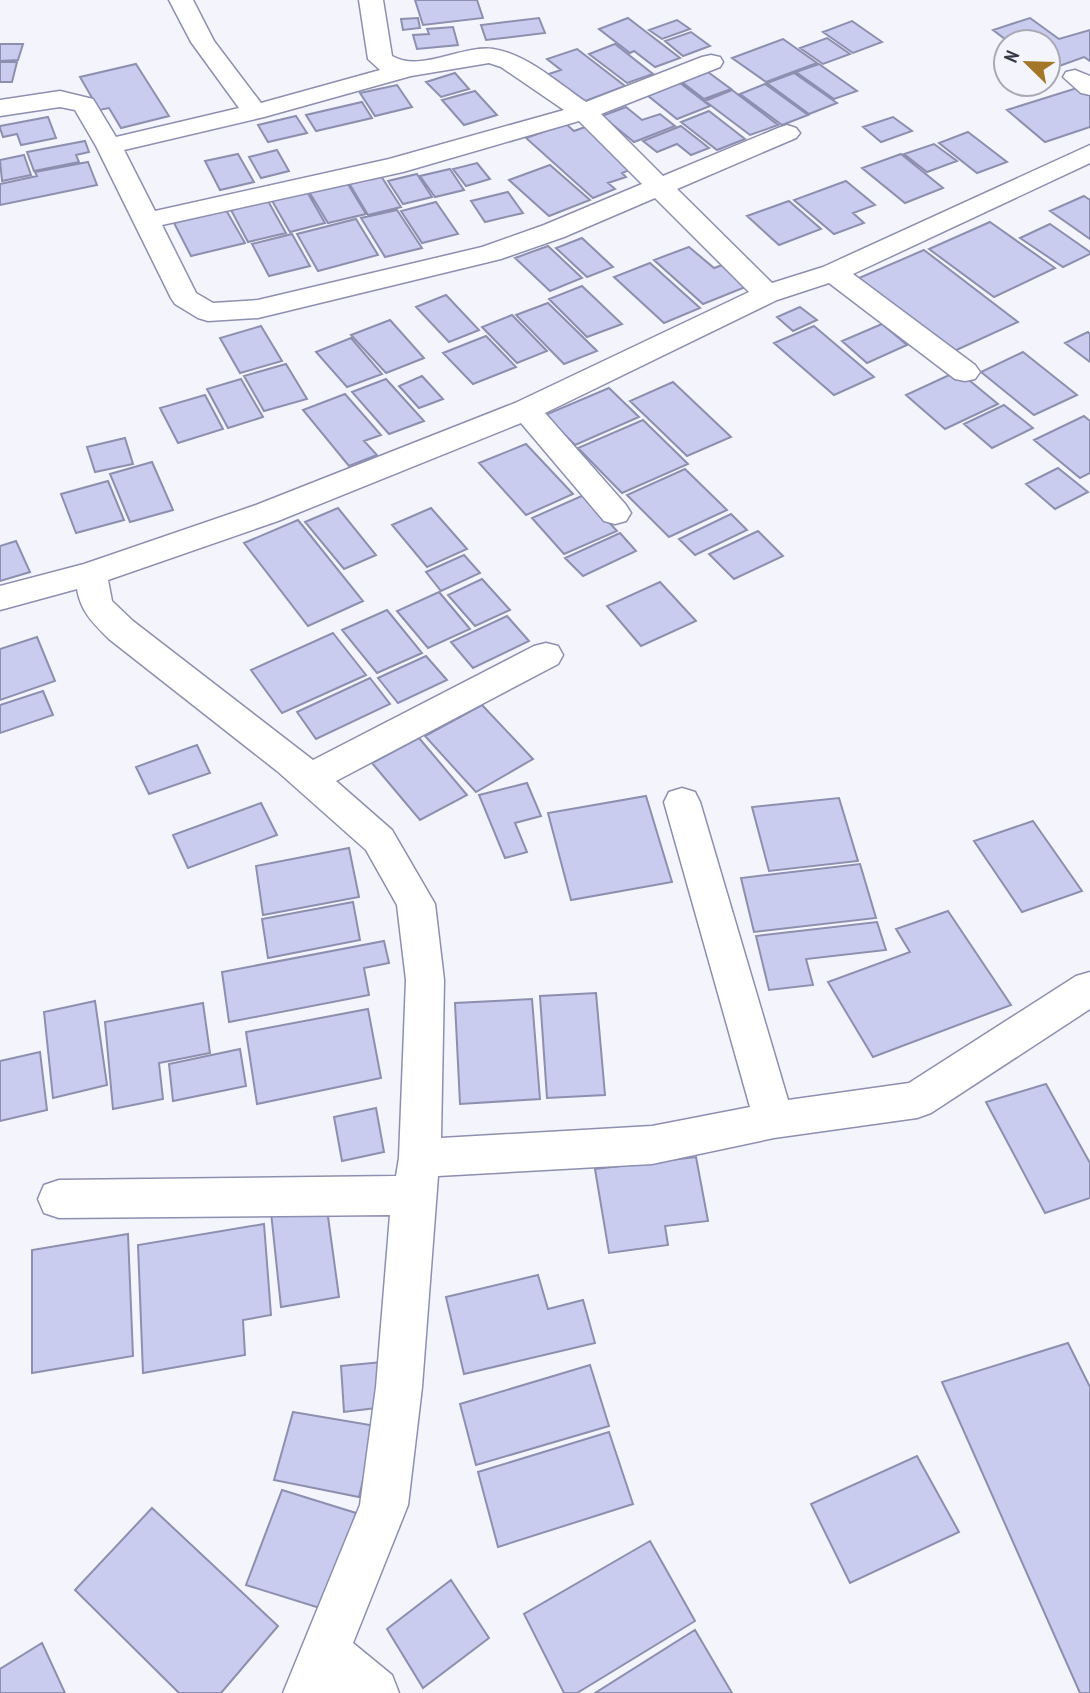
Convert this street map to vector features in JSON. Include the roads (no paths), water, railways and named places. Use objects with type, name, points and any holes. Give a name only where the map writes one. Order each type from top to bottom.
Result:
[{"type":"street","points":[[181,0],[203,42],[255,112]]},
{"type":"street","points":[[371,0],[380,59],[387,64],[409,69]]},
{"type":"street","points":[[109,146],[255,112],[409,69],[477,57],[499,58],[510,62],[584,112],[767,294]]},
{"type":"street","points":[[145,221],[394,166],[584,112],[711,62]]},
{"type":"street","points":[[0,108],[60,99],[84,104],[109,146],[185,298],[208,312],[258,309],[491,253],[662,187],[787,133]]},
{"type":"street","points":[[0,598],[92,574],[267,513],[526,410],[767,294],[833,274],[1090,153]]},
{"type":"street","points":[[833,274],[965,372]]},
{"type":"street","points":[[526,410],[615,513]]},
{"type":"street","points":[[92,574],[96,605],[121,631],[310,778],[379,840],[416,904],[425,980],[417,1177],[400,1387],[384,1505],[316,1672],[374,1693]]},
{"type":"street","points":[[310,778],[546,655]]},
{"type":"street","points":[[682,802],[774,1120]]},
{"type":"street","points":[[59,1199],[417,1177],[652,1145],[774,1120],[917,1100],[1090,988]]}]
